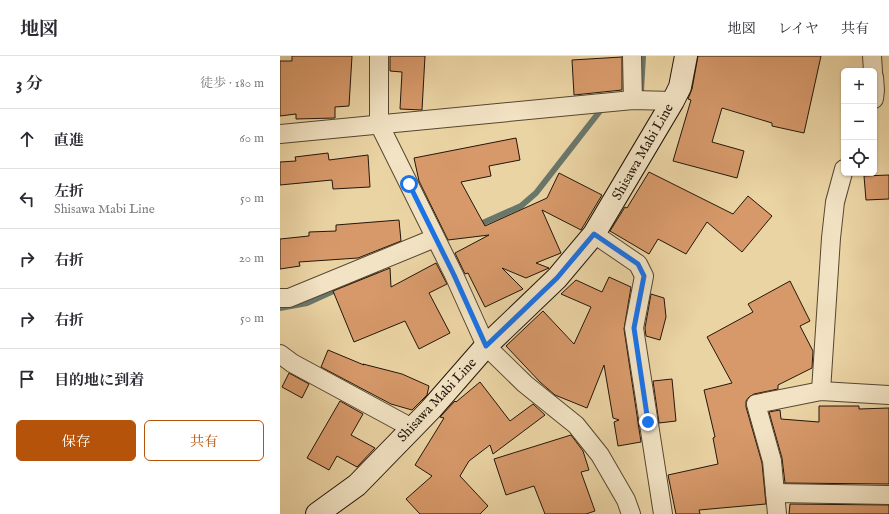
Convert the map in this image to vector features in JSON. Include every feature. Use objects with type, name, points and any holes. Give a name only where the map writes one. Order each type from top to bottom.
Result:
[{"type":"main road","name":"Shisawa Mabi Line","points":[[317,514],[357,485],[431,409],[486,346],[557,278],[594,234],[673,101],[680,86],[686,56]]},
{"type":"street","points":[[379,56],[379,124],[454,275],[486,346],[525,384],[576,425],[600,455],[626,500],[631,514]]},
{"type":"street","points":[[632,56],[633,100]]},
{"type":"street","points":[[872,56],[874,68]]},
{"type":"street","points":[[280,134],[633,100],[673,101]]},
{"type":"street","points":[[821,391],[834,202],[842,176]]},
{"type":"street","points":[[594,234],[638,264],[644,276],[634,328],[664,514]]},
{"type":"street","points":[[280,298],[289,298],[435,238]]},
{"type":"street","points":[[280,354],[292,363],[412,428]]},
{"type":"street","points":[[777,514],[772,461],[756,404],[821,391],[889,395]]},
{"type":"street","points":[[775,493],[889,494]]},
{"type":"building","points":[[292,56],[352,56],[349,106],[335,107],[335,118],[296,119],[296,114],[280,116],[280,61],[292,61]]},
{"type":"building","points":[[390,56],[425,56],[422,110],[400,109],[402,72],[390,71]]},
{"type":"building","points":[[698,56],[821,56],[804,133],[772,126],[772,123],[722,108],[712,142],[744,151],[737,178],[673,161],[691,100],[688,99],[692,89]]},
{"type":"building","points":[[622,57],[622,90],[574,95],[572,60]]},
{"type":"building","points":[[516,138],[520,160],[489,166],[491,176],[461,182],[485,226],[547,198],[559,173],[602,195],[581,230],[542,210],[561,253],[536,263],[549,268],[526,278],[502,268],[523,289],[485,307],[468,273],[465,274],[455,253],[489,235],[448,240],[419,181],[414,158]]},
{"type":"building","points":[[328,153],[329,160],[368,155],[370,187],[333,189],[332,180],[280,185],[280,162],[296,161],[295,157]]},
{"type":"building","points":[[649,172],[733,214],[748,196],[772,216],[742,252],[707,222],[686,254],[658,239],[649,254],[610,231],[625,207],[627,208]]},
{"type":"building","points":[[889,175],[889,199],[866,200],[864,176]]},
{"type":"building","points":[[399,220],[401,241],[358,258],[299,262],[300,266],[280,269],[280,239],[309,236],[309,232],[336,231],[336,225]]},
{"type":"building","points":[[436,263],[447,284],[429,293],[450,333],[419,349],[405,321],[354,342],[333,291],[390,268],[391,287]]},
{"type":"building","points":[[609,277],[631,287],[624,329],[641,442],[618,446],[614,422],[619,420],[613,418],[604,365],[587,408],[555,395],[540,382],[506,346],[543,311],[574,344],[591,307],[561,294],[576,280],[602,292]]},
{"type":"building","points":[[790,281],[810,321],[800,326],[813,351],[812,368],[778,385],[778,389],[754,394],[746,401],[746,407],[762,463],[766,504],[699,510],[700,514],[676,514],[668,475],[718,464],[713,438],[715,437],[704,390],[732,383],[707,337],[753,312],[748,304]]},
{"type":"building","points":[[651,294],[664,298],[666,317],[660,340],[646,336],[645,328]]},
{"type":"building","points":[[328,350],[364,365],[363,364],[402,374],[429,386],[427,395],[412,410],[391,404],[321,367]]},
{"type":"building","points":[[289,373],[309,384],[302,398],[282,387]]},
{"type":"building","points":[[672,379],[676,421],[659,423],[653,381]]},
{"type":"building","points":[[480,382],[510,421],[533,404],[545,415],[493,454],[490,445],[469,461],[460,476],[488,506],[480,514],[420,514],[406,499],[432,476],[415,465],[444,418],[440,417],[455,401],[456,402]]},
{"type":"building","points":[[340,401],[363,414],[351,435],[375,448],[357,467],[337,456],[329,470],[307,458]]},
{"type":"building","points":[[819,406],[859,406],[859,409],[889,408],[889,484],[785,483],[782,458],[769,412],[780,410],[781,419],[819,422]]},
{"type":"building","points":[[571,435],[583,451],[589,470],[581,472],[595,511],[586,514],[545,514],[534,486],[506,495],[494,459]]},
{"type":"building","points":[[790,504],[889,505],[889,514],[789,514]]},
{"type":"waterway","points":[[641,91],[643,56]]},
{"type":"waterway","points":[[476,226],[521,206],[536,193],[600,111]]},
{"type":"waterway","points":[[280,308],[307,303],[375,272]]},
{"type":"route","points":[[409,184],[454,275],[486,346],[557,278],[594,234],[638,264],[644,276],[634,328],[648,422]]}]
